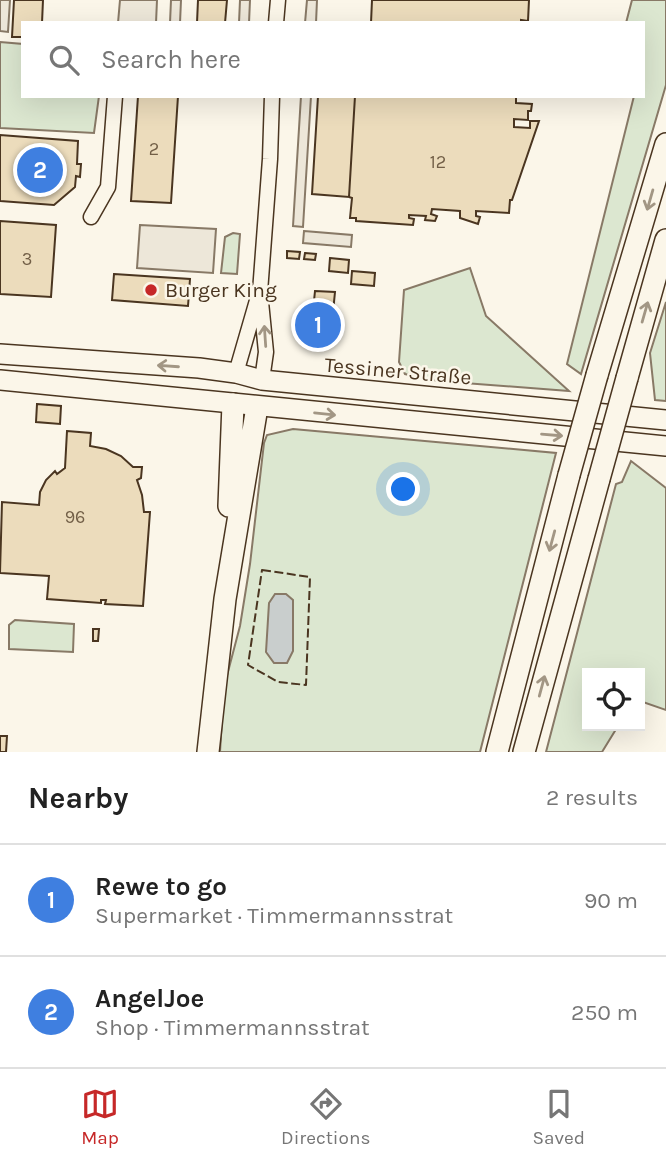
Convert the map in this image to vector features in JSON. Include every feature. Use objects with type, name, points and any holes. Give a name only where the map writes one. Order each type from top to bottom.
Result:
[{"type":"highway","points":[[498,752],[569,475],[666,144]]},
{"type":"highway","points":[[524,752],[666,240]]},
{"type":"highway","points":[[225,599],[233,404]]},
{"type":"highway","points":[[209,750],[225,599],[257,407]]},
{"type":"main road","name":"Tessiner Straße","points":[[0,354],[236,373],[262,380],[666,420]]},
{"type":"main road","points":[[233,404],[236,373]]},
{"type":"main road","points":[[0,380],[666,446]]},
{"type":"main road","points":[[257,407],[262,380]]},
{"type":"street","points":[[276,21],[278,0]]},
{"type":"street","points":[[92,217],[108,187],[115,98]]},
{"type":"street","points":[[262,380],[266,352],[260,292],[272,98]]},
{"type":"street","points":[[236,373],[260,292]]},
{"type":"green space","points":[[632,0],[666,0],[666,85],[581,374],[567,364],[634,98],[645,98],[645,21],[627,21]]},
{"type":"green space","points":[[0,42],[21,44],[21,98],[99,98],[94,133],[0,128]]},
{"type":"green space","points":[[233,233],[240,234],[237,274],[221,273],[225,237]]},
{"type":"green space","points":[[470,268],[486,316],[569,391],[438,381],[405,374],[399,362],[404,290]]},
{"type":"green space","points":[[666,302],[666,401],[655,400],[650,353]]},
{"type":"green space","points":[[293,429],[556,453],[480,752],[220,752],[224,687],[240,626],[264,443],[267,435]]},
{"type":"green space","points":[[631,461],[666,488],[666,710],[645,703],[645,668],[582,668],[582,731],[615,731],[602,752],[546,752],[616,484],[622,482]]},
{"type":"green space","points":[[15,620],[74,624],[73,652],[9,649],[9,625]]},
{"type":"shaded area","points":[[0,0],[10,0],[8,32],[0,31]]},
{"type":"shaded area","points":[[120,0],[157,0],[156,21],[118,21]]},
{"type":"shaded area","points":[[171,0],[181,0],[180,21],[170,21]]},
{"type":"shaded area","points":[[240,0],[250,0],[249,21],[239,21]]},
{"type":"shaded area","points":[[307,0],[317,0],[316,21],[305,21]]},
{"type":"shaded area","points":[[301,98],[311,98],[303,227],[293,226]]},
{"type":"shaded area","points":[[140,225],[216,229],[213,273],[137,268]]},
{"type":"shaded area","points":[[304,231],[352,235],[351,247],[303,243]]},
{"type":"shaded area","points":[[275,594],[286,594],[293,600],[293,651],[287,663],[274,663],[266,652],[269,603]]},
{"type":"building","points":[[14,0],[43,0],[42,21],[21,21],[21,37],[12,37]]},
{"type":"building","points":[[198,0],[227,0],[225,21],[197,21]]},
{"type":"building","points":[[372,0],[529,0],[528,21],[371,21]]},
{"type":"building","points":[[138,98],[178,98],[171,203],[131,201]]},
{"type":"building","points":[[318,98],[355,98],[349,197],[312,194]]},
{"type":"building","points":[[355,98],[516,98],[516,103],[532,104],[531,111],[528,111],[528,120],[514,119],[514,127],[530,128],[530,121],[539,121],[510,200],[509,213],[476,211],[476,216],[480,217],[478,224],[460,218],[460,211],[432,209],[431,214],[437,216],[435,221],[425,220],[426,216],[409,215],[409,218],[414,219],[413,225],[356,221],[356,218],[350,218],[352,198],[349,197]]},
{"type":"building","points":[[0,135],[78,141],[77,164],[81,164],[80,177],[76,176],[75,187],[54,205],[0,201]]},
{"type":"building","points":[[0,221],[56,225],[51,297],[0,294]]},
{"type":"building","points":[[287,251],[300,252],[299,259],[287,258]]},
{"type":"building","points":[[305,253],[316,254],[315,260],[304,259]]},
{"type":"building","points":[[330,258],[349,260],[348,273],[329,271]]},
{"type":"building","points":[[352,271],[375,273],[374,286],[351,284]]},
{"type":"building","name":"Burger King","points":[[114,274],[190,279],[188,306],[112,300]]},
{"type":"building","points":[[315,291],[335,292],[332,322],[312,321]]},
{"type":"building","points":[[37,404],[61,406],[60,424],[36,422]]},
{"type":"building","points":[[67,431],[91,433],[90,446],[121,456],[133,467],[142,467],[141,478],[137,480],[144,512],[150,512],[143,606],[105,604],[106,600],[101,600],[101,603],[47,599],[49,576],[0,573],[2,502],[39,505],[40,492],[46,480],[55,471],[57,474],[65,468]]},
{"type":"building","points":[[93,629],[99,629],[98,641],[93,641]]},
{"type":"building","points":[[0,736],[7,736],[6,752],[0,752]]},
{"type":"fence","points":[[262,570],[310,577],[306,685],[278,682],[248,665],[262,570]]},
{"type":"place","name":"AngelJoe","points":[[40,170]]},
{"type":"place","name":"Burger King","points":[[151,290]]},
{"type":"place","name":"Rewe to go","points":[[318,325]]}]
